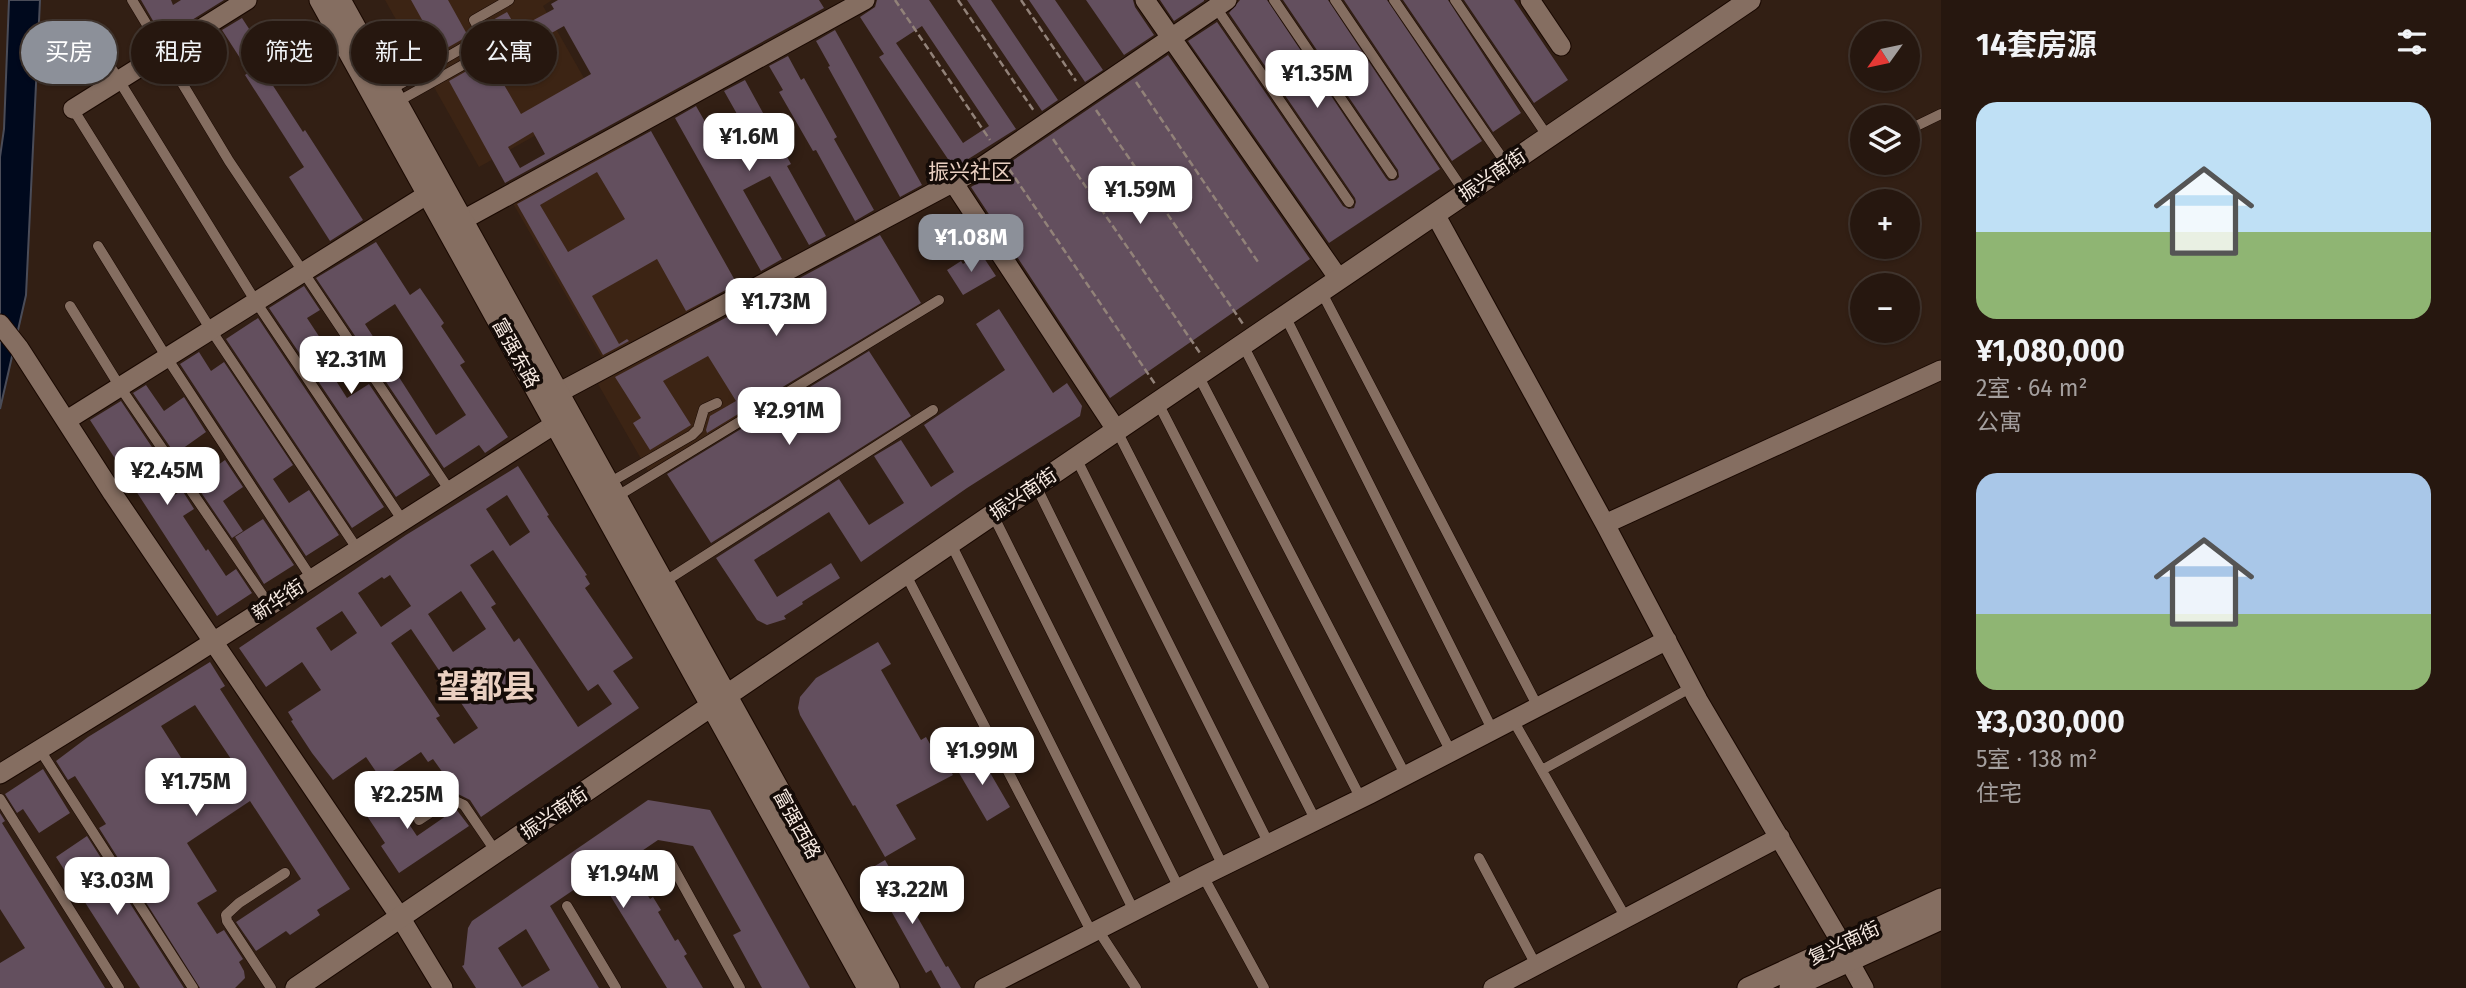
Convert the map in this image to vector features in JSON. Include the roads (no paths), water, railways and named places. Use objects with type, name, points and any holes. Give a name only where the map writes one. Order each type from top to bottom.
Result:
[{"type":"main road","name":"富强东路","points":[[320,0],[555,424],[719,701]]},
{"type":"main road","name":"富强东路","points":[[340,0],[663,582],[719,701]]},
{"type":"main road","name":"振兴南街","points":[[296,988],[1750,0]]},
{"type":"main road","name":"富强西路","points":[[719,701],[868,988]]},
{"type":"main road","name":"富强西路","points":[[719,701],[889,988]]},
{"type":"main road","name":"复兴南街","points":[[1790,988],[1845,952],[1941,899]]},
{"type":"main road","name":"复兴南街","points":[[1748,988],[1941,919]]},
{"type":"street","points":[[213,21],[247,0]]},
{"type":"street","points":[[463,220],[865,0]]},
{"type":"street","points":[[1145,0],[1339,279]]},
{"type":"street","points":[[1530,0],[1561,46]]},
{"type":"street","points":[[558,393],[834,247],[1000,155],[1218,3]]},
{"type":"street","points":[[74,109],[131,73]]},
{"type":"street","points":[[953,182],[1117,431]]},
{"type":"street","points":[[67,420],[428,194]]},
{"type":"street","points":[[1435,214],[1692,687],[1780,836],[1864,988]]},
{"type":"street","points":[[0,324],[19,348],[113,494],[400,917],[443,988]]},
{"type":"street","points":[[1605,524],[1941,370]]},
{"type":"street","name":"新华街","points":[[0,774],[214,642],[555,424]]},
{"type":"street","points":[[984,988],[1361,799],[1667,640]]},
{"type":"street","points":[[1493,988],[1780,836]]},
{"type":"lane","points":[[132,0],[145,21]]},
{"type":"lane","points":[[393,96],[475,41],[482,35],[474,20],[509,0]]},
{"type":"lane","points":[[1274,0],[1392,174]]},
{"type":"lane","points":[[1335,0],[1465,193]]},
{"type":"lane","points":[[1394,0],[1507,165]]},
{"type":"lane","points":[[1455,0],[1548,137]]},
{"type":"lane","points":[[1218,3],[1349,202]]},
{"type":"lane","points":[[393,96],[461,64]]},
{"type":"lane","points":[[117,78],[256,302],[402,521]]},
{"type":"lane","points":[[182,84],[302,273],[450,491]]},
{"type":"lane","points":[[74,109],[211,330],[358,550]]},
{"type":"lane","points":[[1920,124],[1941,114]]},
{"type":"lane","points":[[98,246],[167,358],[312,579]]},
{"type":"lane","points":[[1321,291],[1538,707]]},
{"type":"lane","points":[[612,490],[939,300]]},
{"type":"lane","points":[[70,306],[120,387],[270,606]]},
{"type":"lane","points":[[1284,316],[1493,731]]},
{"type":"lane","points":[[1248,342],[1451,752]]},
{"type":"lane","points":[[1204,371],[1406,776]]},
{"type":"lane","points":[[1161,400],[1361,799]]},
{"type":"lane","points":[[612,490],[692,435],[698,429],[704,409],[717,403]]},
{"type":"lane","points":[[663,582],[933,410]]},
{"type":"lane","points":[[1117,431],[1316,821]]},
{"type":"lane","points":[[1076,458],[1269,844]]},
{"type":"lane","points":[[1036,486],[1223,866]]},
{"type":"lane","points":[[993,515],[1179,888]]},
{"type":"lane","points":[[951,544],[1134,911]]},
{"type":"lane","points":[[906,575],[1095,932],[1136,988]]},
{"type":"lane","points":[[1542,770],[1692,687]]},
{"type":"lane","points":[[1513,720],[1626,918]]},
{"type":"lane","points":[[40,750],[192,988]]},
{"type":"lane","points":[[0,799],[119,988]]},
{"type":"lane","points":[[419,820],[451,799],[458,801],[464,805],[496,852]]},
{"type":"lane","points":[[667,856],[740,988]]},
{"type":"lane","points":[[1479,858],[1536,965]]},
{"type":"lane","points":[[271,988],[227,921],[226,915],[239,903],[285,873]]},
{"type":"lane","points":[[1203,876],[1265,988]]},
{"type":"lane","points":[[567,906],[616,988]]},
{"type":"water","points":[[9,0],[40,0],[39,21],[21,21],[21,84],[36,84],[26,295],[0,409],[0,157],[4,129]]},
{"type":"district","name":"振兴社区","points":[[970,172]]},
{"type":"district","name":"望都县","points":[[486,687]]}]
